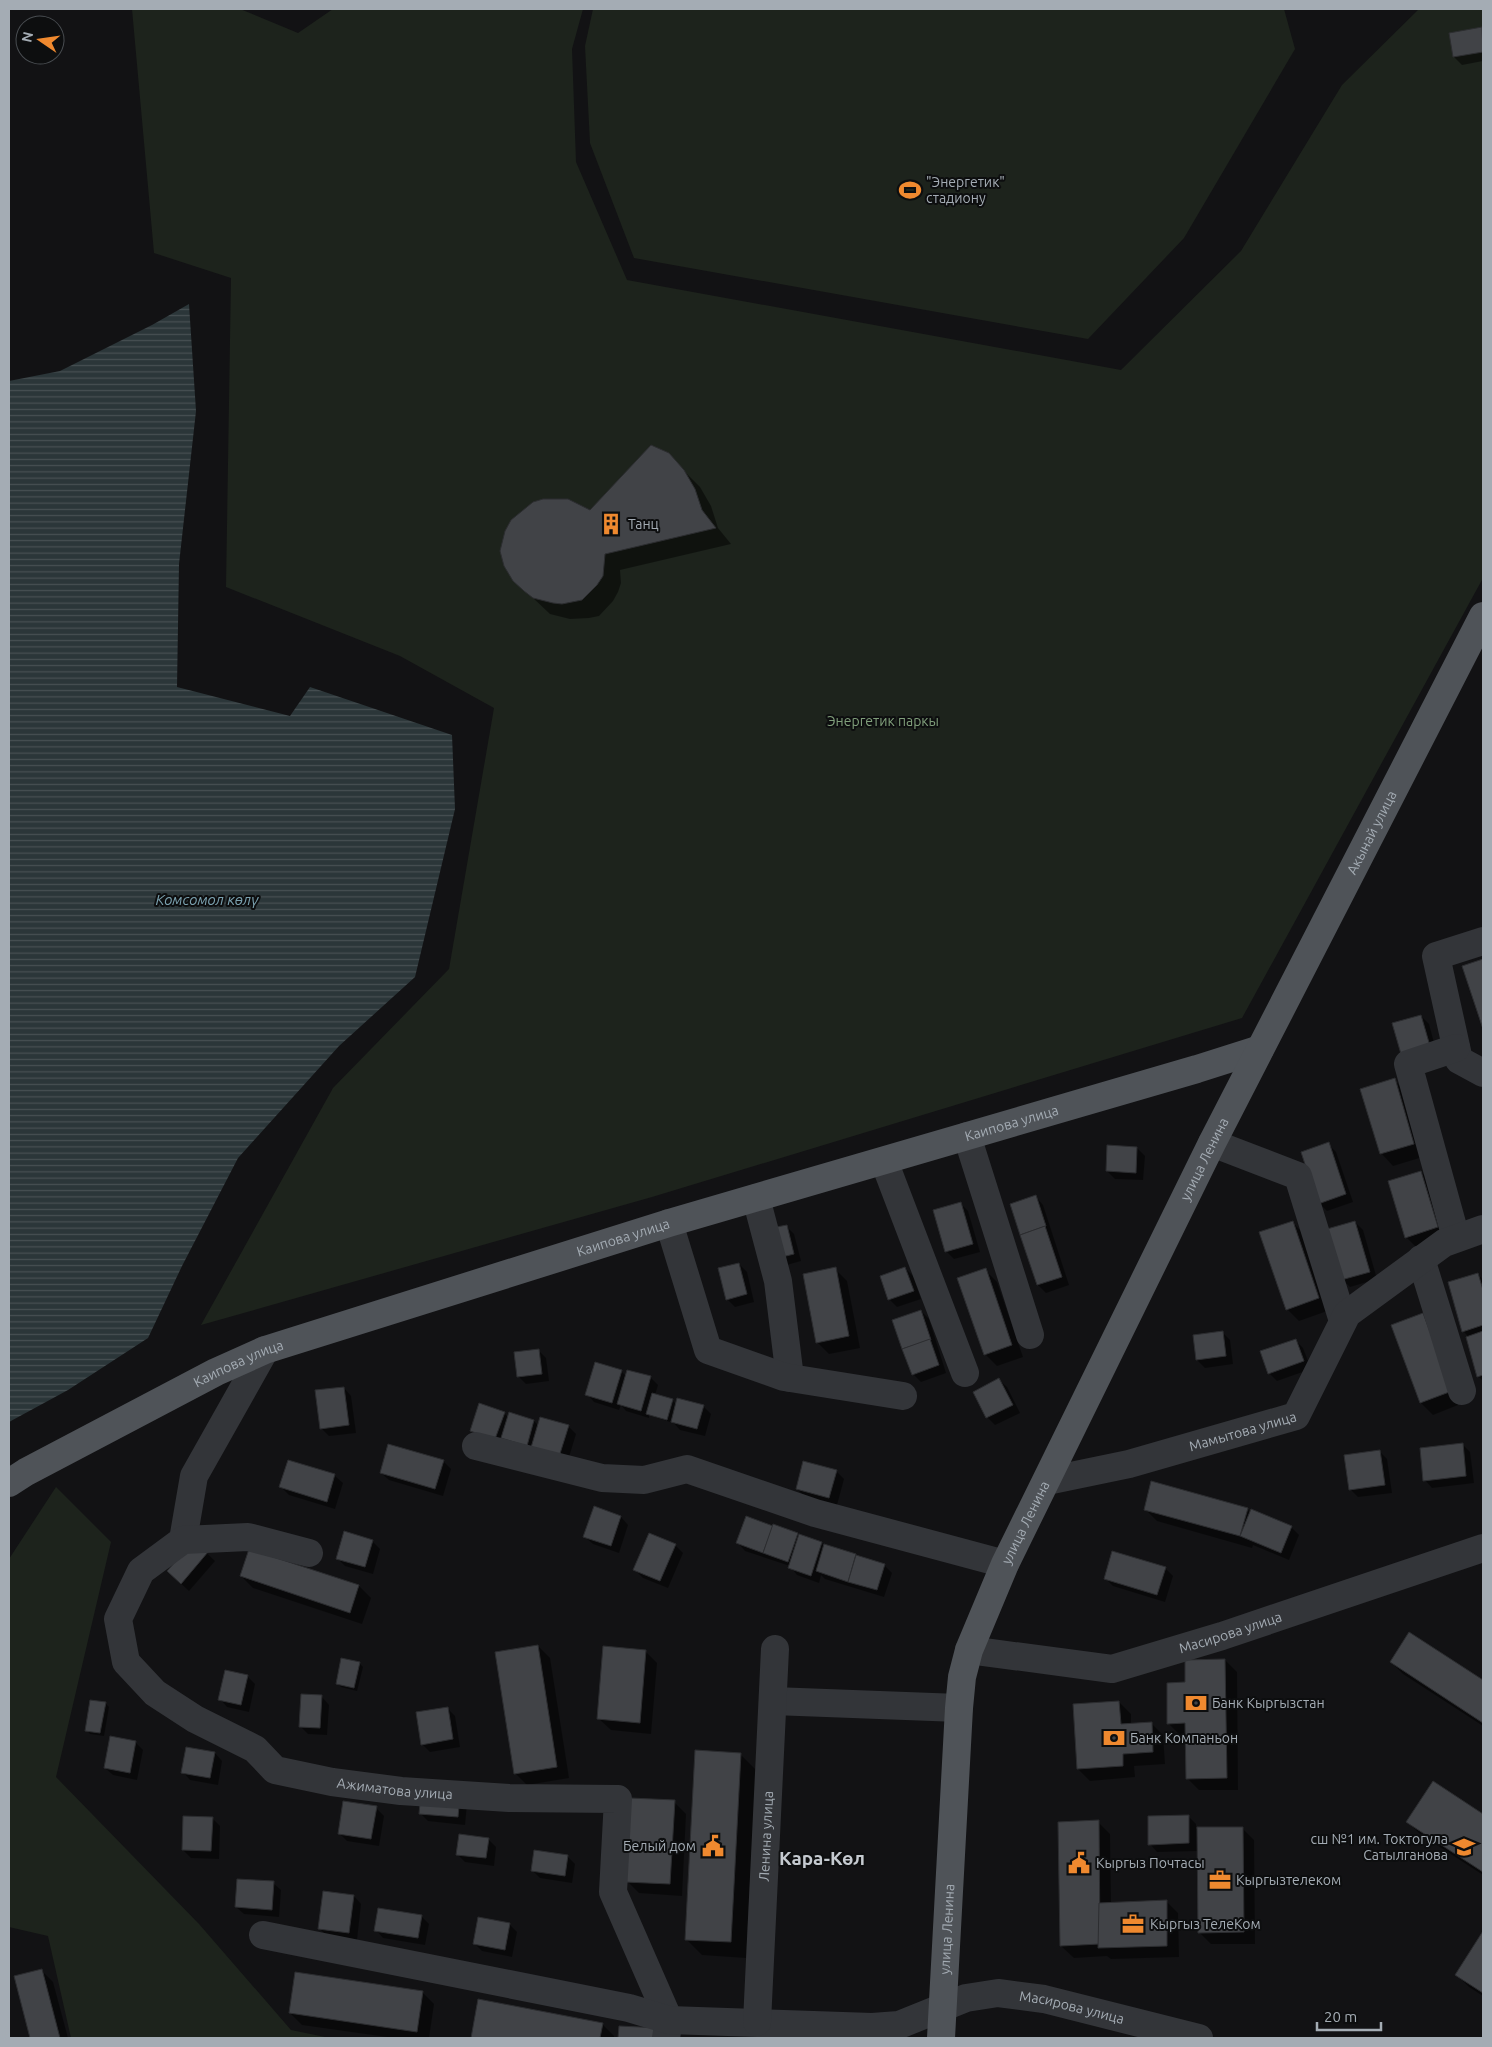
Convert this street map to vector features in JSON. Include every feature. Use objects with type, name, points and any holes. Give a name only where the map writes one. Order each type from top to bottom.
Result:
[{"type":"main road","name":"Акынай улица","points":[[1260,1049],[1483,616]]},
{"type":"main road","name":"Каипова улица","points":[[9,1483],[26,1472],[208,1376],[265,1350],[669,1223],[1260,1049]]},
{"type":"main road","name":"улица Ленина","points":[[941,2038],[959,1708],[962,1678],[969,1650],[1005,1564],[1260,1049]]},
{"type":"street","points":[[1483,941],[1436,956],[1459,1060],[1483,1073]]},
{"type":"street","points":[[1456,1048],[1408,1064],[1456,1238]]},
{"type":"street","points":[[967,1136],[1030,1334]]},
{"type":"street","points":[[1212,1143],[1298,1176],[1343,1321]]},
{"type":"street","points":[[884,1161],[965,1373]]},
{"type":"street","points":[[756,1198],[778,1281],[790,1378]]},
{"type":"street","points":[[669,1223],[708,1350],[790,1378],[904,1396]]},
{"type":"street","name":"Мамытова улица","points":[[1047,1481],[1129,1464],[1296,1416],[1347,1314],[1444,1243],[1483,1229]]},
{"type":"street","points":[[1421,1259],[1462,1391]]},
{"type":"street","points":[[265,1350],[194,1476],[183,1540],[248,1537],[308,1553]]},
{"type":"street","points":[[476,1446],[602,1478],[644,1480],[686,1469],[815,1513],[1005,1564]]},
{"type":"street","name":"Ажиматова улица","points":[[183,1540],[141,1571],[118,1619],[126,1662],[155,1693],[195,1719],[255,1749],[275,1770],[332,1782],[401,1791],[509,1798],[618,1799],[613,1892],[667,2029]]},
{"type":"street","name":"Масирова улица","points":[[969,1650],[1112,1669],[1222,1636],[1483,1548]]},
{"type":"street","name":"Ленина улица","points":[[756,2022],[775,1649]]},
{"type":"street","points":[[773,1701],[959,1708]]},
{"type":"street","name":"Масирова улица","points":[[263,1935],[629,2008],[667,2029],[756,2022],[872,2028],[899,2025],[966,1998],[998,1992],[1044,1999],[1199,2038]]},
{"type":"green space","name":"Энергетик паркы","points":[[132,9],[240,9],[298,33],[333,9],[583,9],[572,49],[576,162],[627,280],[1121,370],[1241,251],[1342,85],[1419,9],[1483,9],[1483,578],[1242,1018],[652,1197],[201,1325],[333,1088],[449,969],[494,708],[400,656],[226,587],[231,278],[154,253]]},
{"type":"green space","name":"\"Энергетик\" стадиону","points":[[593,9],[1284,9],[1295,49],[1184,238],[1088,339],[634,258],[590,143],[585,46]]},
{"type":"green space","points":[[56,1487],[111,1542],[56,1777],[199,1924],[291,2030],[330,2038],[71,2038],[48,1936],[9,1927],[9,1559]]},
{"type":"water","name":"Комсомол көлү","points":[[189,304],[196,411],[179,564],[177,687],[290,716],[310,687],[452,735],[455,809],[415,977],[339,1046],[238,1158],[182,1266],[148,1338],[68,1390],[9,1422],[9,381],[60,371],[152,325]]},
{"type":"building","points":[[1482,27],[1483,52],[1453,57],[1449,33]]},
{"type":"building","name":"Танц","points":[[651,445],[669,453],[684,470],[695,489],[702,510],[716,528],[605,554],[603,576],[582,600],[562,604],[533,598],[513,581],[504,566],[500,551],[505,531],[511,520],[533,502],[543,499],[568,499],[590,510]]},
{"type":"building","points":[[1483,959],[1483,1029],[1462,966]]},
{"type":"building","points":[[1421,1015],[1430,1046],[1401,1054],[1392,1023]]},
{"type":"building","points":[[1395,1078],[1414,1144],[1380,1154],[1360,1089]]},
{"type":"building","points":[[1329,1142],[1346,1194],[1318,1204],[1301,1152]]},
{"type":"building","points":[[1107,1145],[1137,1147],[1136,1173],[1106,1171]]},
{"type":"building","points":[[1421,1171],[1438,1227],[1405,1238],[1388,1181]]},
{"type":"building","points":[[1036,1195],[1046,1226],[1020,1235],[1010,1204]]},
{"type":"building","points":[[961,1202],[973,1244],[945,1252],[933,1210]]},
{"type":"building","points":[[1293,1221],[1319,1298],[1286,1310],[1259,1232]]},
{"type":"building","points":[[1355,1221],[1370,1272],[1341,1280],[1327,1229]]},
{"type":"building","points":[[787,1225],[794,1254],[774,1259],[766,1229]]},
{"type":"building","points":[[1045,1226],[1062,1277],[1037,1285],[1020,1235]]},
{"type":"building","points":[[739,1263],[747,1294],[726,1300],[718,1268]]},
{"type":"building","points":[[836,1267],[849,1336],[816,1343],[803,1274]]},
{"type":"building","points":[[905,1267],[914,1291],[888,1300],[880,1276]]},
{"type":"building","points":[[986,1268],[1012,1345],[984,1355],[957,1278]]},
{"type":"building","points":[[1478,1273],[1483,1290],[1483,1325],[1462,1332],[1448,1282]]},
{"type":"building","points":[[921,1310],[931,1340],[902,1349],[892,1320]]},
{"type":"building","points":[[1423,1313],[1452,1391],[1420,1403],[1391,1325]]},
{"type":"building","points":[[1223,1331],[1226,1356],[1196,1360],[1193,1335]]},
{"type":"building","points":[[1483,1331],[1483,1375],[1477,1377],[1466,1337]]},
{"type":"building","points":[[930,1339],[939,1365],[912,1375],[902,1349]]},
{"type":"building","points":[[1296,1339],[1304,1361],[1268,1374],[1260,1351]]},
{"type":"building","points":[[539,1349],[542,1374],[517,1377],[514,1352]]},
{"type":"building","points":[[595,1362],[622,1370],[612,1403],[585,1395]]},
{"type":"building","points":[[627,1370],[651,1376],[641,1411],[617,1404]]},
{"type":"building","points":[[999,1378],[1013,1405],[986,1418],[973,1392]]},
{"type":"building","points":[[344,1387],[349,1425],[320,1429],[315,1390]]},
{"type":"building","points":[[652,1393],[673,1399],[667,1420],[646,1414]]},
{"type":"building","points":[[677,1398],[704,1405],[697,1429],[671,1422]]},
{"type":"building","points":[[479,1403],[505,1412],[495,1439],[470,1431]]},
{"type":"building","points":[[509,1412],[534,1420],[527,1446],[501,1438]]},
{"type":"building","points":[[540,1417],[569,1425],[558,1460],[530,1451]]},
{"type":"building","points":[[1463,1443],[1466,1476],[1423,1481],[1420,1448]]},
{"type":"building","points":[[388,1444],[444,1460],[435,1489],[380,1473]]},
{"type":"building","points":[[1380,1450],[1385,1485],[1349,1490],[1344,1455]]},
{"type":"building","points":[[288,1460],[335,1474],[327,1502],[279,1487]]},
{"type":"building","points":[[803,1461],[837,1470],[829,1498],[796,1489]]},
{"type":"building","points":[[1151,1481],[1248,1508],[1240,1536],[1144,1510]]},
{"type":"building","points":[[594,1506],[621,1516],[611,1546],[583,1537]]},
{"type":"building","points":[[1251,1509],[1292,1526],[1281,1553],[1240,1536]]},
{"type":"building","points":[[746,1516],[773,1526],[763,1553],[736,1543]]},
{"type":"building","points":[[773,1524],[798,1533],[788,1562],[763,1553]]},
{"type":"building","points":[[344,1531],[373,1540],[365,1567],[336,1559]]},
{"type":"building","points":[[649,1533],[676,1544],[660,1581],[633,1570]]},
{"type":"building","points":[[799,1534],[822,1542],[811,1576],[788,1568]]},
{"type":"building","points":[[195,1540],[208,1552],[181,1584],[167,1571]]},
{"type":"building","points":[[824,1544],[856,1554],[848,1582],[816,1571]]},
{"type":"building","points":[[249,1549],[359,1585],[350,1613],[240,1576]]},
{"type":"building","points":[[1112,1551],[1166,1567],[1157,1595],[1104,1579]]},
{"type":"building","points":[[856,1555],[885,1564],[877,1590],[848,1582]]},
{"type":"building","points":[[1409,1632],[1483,1680],[1483,1723],[1390,1662]]},
{"type":"building","points":[[538,1645],[557,1767],[514,1774],[495,1652]]},
{"type":"building","points":[[603,1646],[646,1650],[640,1723],[597,1719]]},
{"type":"building","points":[[341,1658],[360,1662],[354,1688],[336,1684]]},
{"type":"building","name":"Банк Кыргызстан","points":[[1225,1659],[1227,1778],[1186,1779],[1185,1723],[1167,1724],[1167,1683],[1185,1682],[1185,1660]]},
{"type":"building","points":[[225,1670],[248,1675],[241,1705],[218,1700]]},
{"type":"building","points":[[301,1694],[322,1695],[320,1728],[299,1727]]},
{"type":"building","points":[[90,1700],[106,1702],[100,1733],[85,1731]]},
{"type":"building","name":"Банк Компаньон","points":[[1119,1701],[1121,1724],[1152,1722],[1153,1752],[1123,1754],[1123,1766],[1077,1769],[1073,1704]]},
{"type":"building","points":[[448,1707],[453,1739],[421,1745],[416,1712]]},
{"type":"building","points":[[110,1736],[136,1741],[130,1773],[104,1768]]},
{"type":"building","points":[[186,1747],[215,1752],[210,1778],[181,1773]]},
{"type":"building","name":"Белый дом","points":[[695,1750],[741,1753],[731,1942],[685,1940]]},
{"type":"building","name":"сш №1 им. Токтогула Сатылганова","points":[[1433,1781],[1483,1814],[1483,1872],[1406,1822]]},
{"type":"building","points":[[421,1792],[460,1795],[458,1817],[419,1814]]},
{"type":"building","points":[[630,1798],[675,1800],[670,1884],[625,1882]]},
{"type":"building","points":[[343,1801],[377,1806],[371,1839],[338,1834]]},
{"type":"building","points":[[1189,1815],[1189,1843],[1148,1845],[1148,1816]]},
{"type":"building","points":[[183,1816],[213,1817],[211,1851],[182,1850]]},
{"type":"building","name":"Кыргыз Почтасы","points":[[1099,1820],[1100,1944],[1060,1946],[1058,1822]]},
{"type":"building","name":"Кыргызтелеком","points":[[1197,1827],[1243,1827],[1244,1932],[1198,1933]]},
{"type":"building","points":[[459,1834],[489,1838],[486,1858],[456,1855]]},
{"type":"building","points":[[534,1850],[568,1855],[565,1876],[531,1871]]},
{"type":"building","points":[[237,1879],[274,1881],[272,1910],[235,1907]]},
{"type":"building","points":[[323,1891],[354,1895],[349,1933],[318,1929]]},
{"type":"building","name":"Кыргыз ТелеКом","points":[[1167,1900],[1167,1946],[1098,1948],[1099,1903]]},
{"type":"building","points":[[378,1908],[422,1915],[418,1938],[374,1931]]},
{"type":"building","points":[[478,1917],[510,1923],[505,1950],[473,1944]]},
{"type":"building","points":[[1483,1931],[1483,1993],[1455,1975]]},
{"type":"building","points":[[42,1969],[60,2038],[30,2038],[14,1976]]},
{"type":"building","points":[[295,1972],[423,1991],[417,2032],[289,2013]]},
{"type":"building","points":[[478,1999],[603,2023],[600,2038],[471,2038]]},
{"type":"building","points":[[619,2026],[660,2028],[657,2038],[618,2038]]},
{"type":"place","name":"\"Энергетик\" стадиону","points":[[910,190]]},
{"type":"place","name":"Танц","points":[[611,524]]},
{"type":"place","name":"Банк Кыргызстан","points":[[1196,1703]]},
{"type":"place","name":"Банк Компаньон","points":[[1114,1738]]},
{"type":"place","name":"Белый дом","points":[[713,1846]]},
{"type":"place","name":"сш №1 им. Токтогула Сатылганова","points":[[1464,1847]]},
{"type":"place","name":"Кыргыз Почтасы","points":[[1079,1863]]},
{"type":"place","name":"Кыргызтелеком","points":[[1220,1880]]},
{"type":"place","name":"Кыргыз ТелеКом","points":[[1133,1924]]},
{"type":"district","name":"Кара-Көл","points":[[822,1858]]}]
